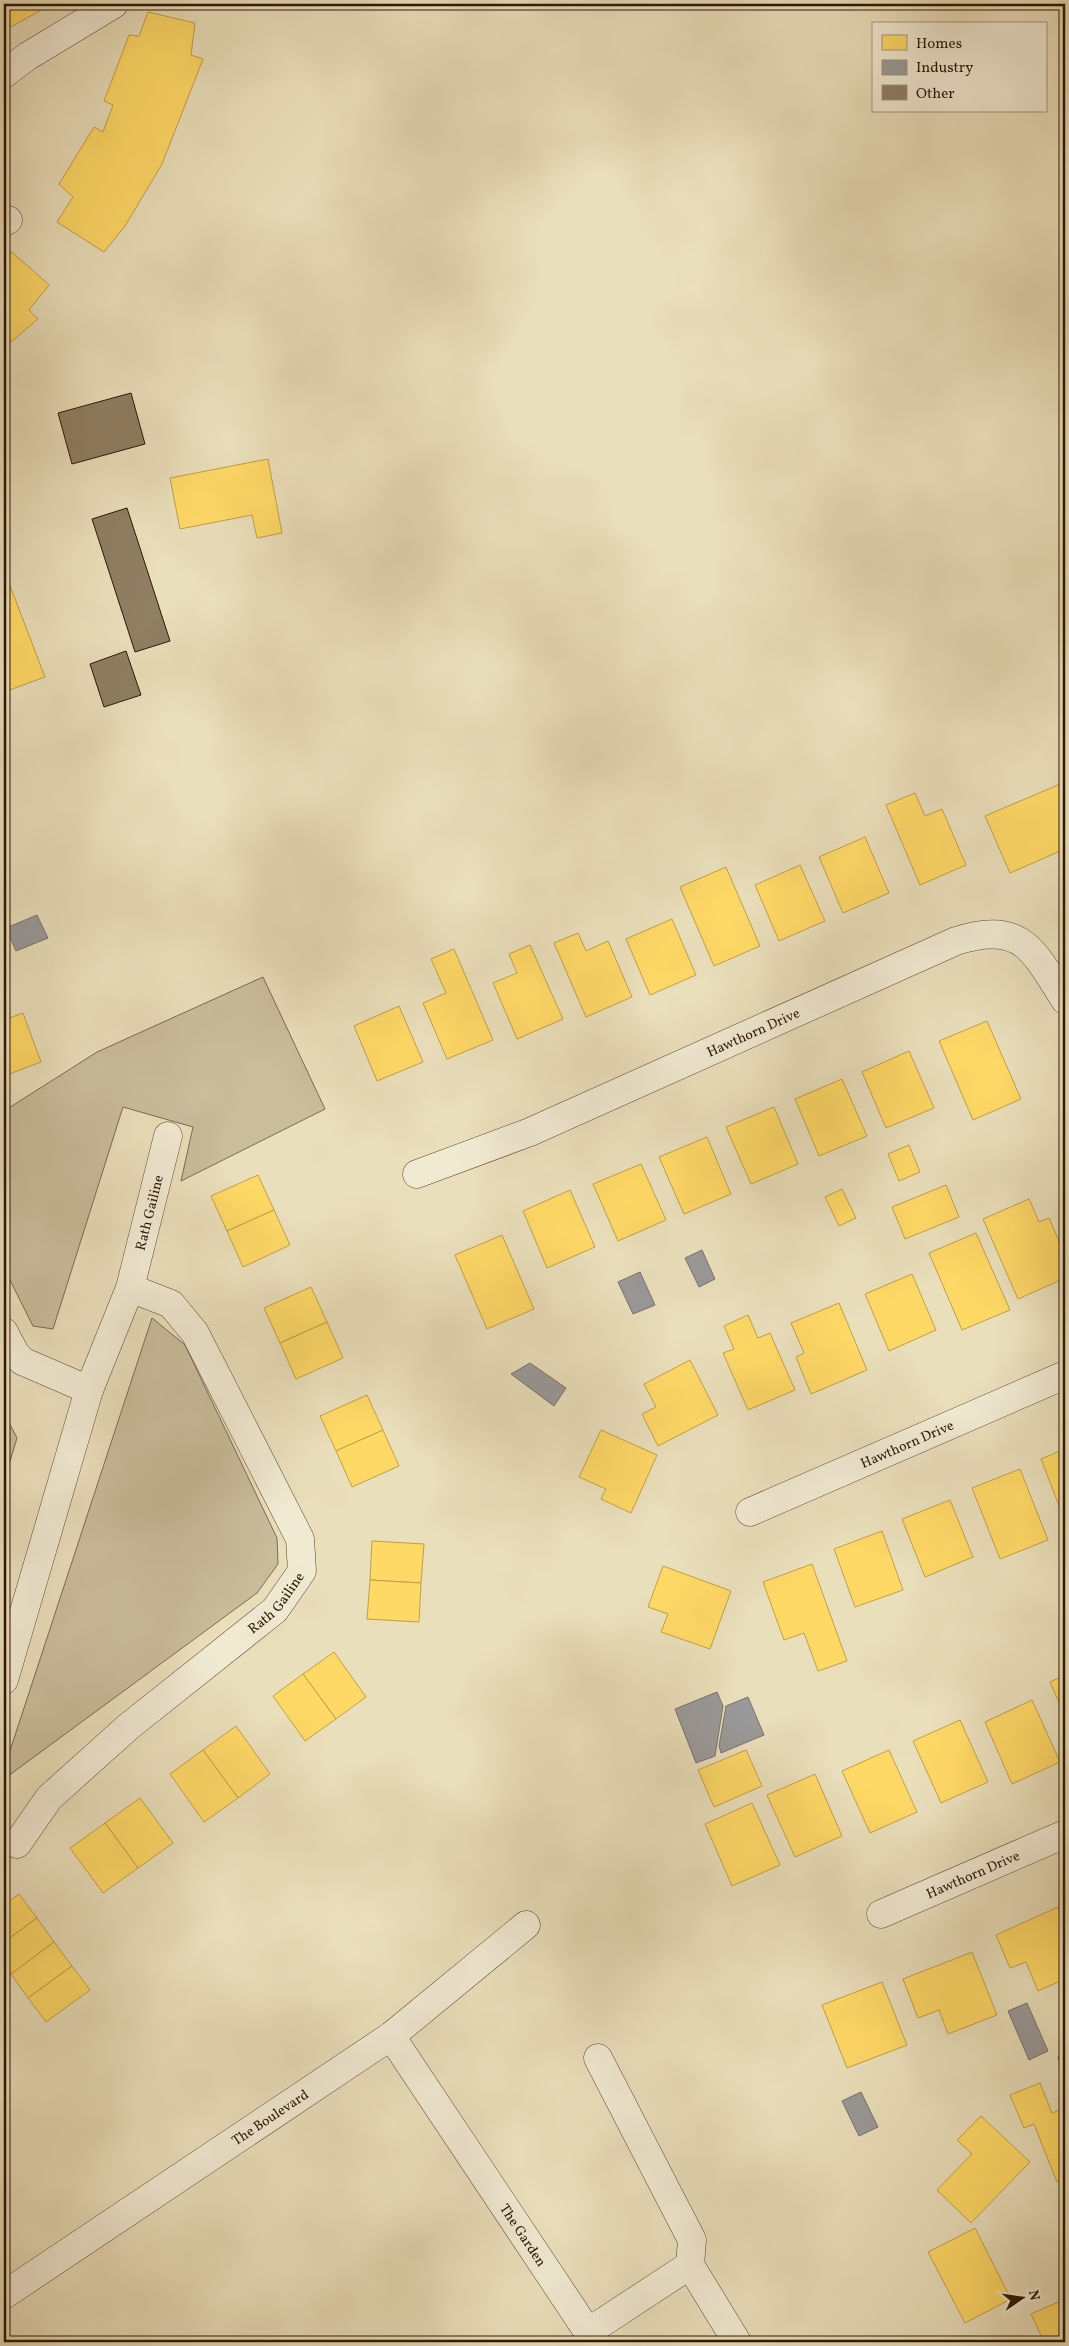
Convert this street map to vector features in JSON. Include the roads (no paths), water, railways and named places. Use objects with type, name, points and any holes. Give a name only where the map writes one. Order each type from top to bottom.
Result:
[{"type":"street","points":[[4,74],[28,56],[114,4]]},
{"type":"street","name":"Hawthorn Drive","points":[[417,1174],[530,1132],[956,941],[978,934],[1009,937],[1026,944],[1065,1000]]},
{"type":"street","name":"Rath Gailine","points":[[4,1680],[89,1390],[130,1288],[168,1136]]},
{"type":"street","name":"Rath Gailine","points":[[17,1844],[49,1798],[128,1727],[275,1610],[302,1572],[300,1538],[195,1333],[171,1304],[130,1288]]},
{"type":"street","points":[[4,1332],[14,1353],[22,1361],[89,1390]]},
{"type":"street","name":"Hawthorn Drive","points":[[750,1512],[1065,1375]]},
{"type":"street","name":"Hawthorn Drive","points":[[881,1914],[1065,1834]]},
{"type":"street","name":"The Boulevard","points":[[4,2295],[391,2036],[526,1925]]},
{"type":"street","name":"The Garden","points":[[391,2036],[581,2337],[690,2265]]},
{"type":"street","points":[[598,2058],[692,2240],[690,2265],[736,2342]]}]
